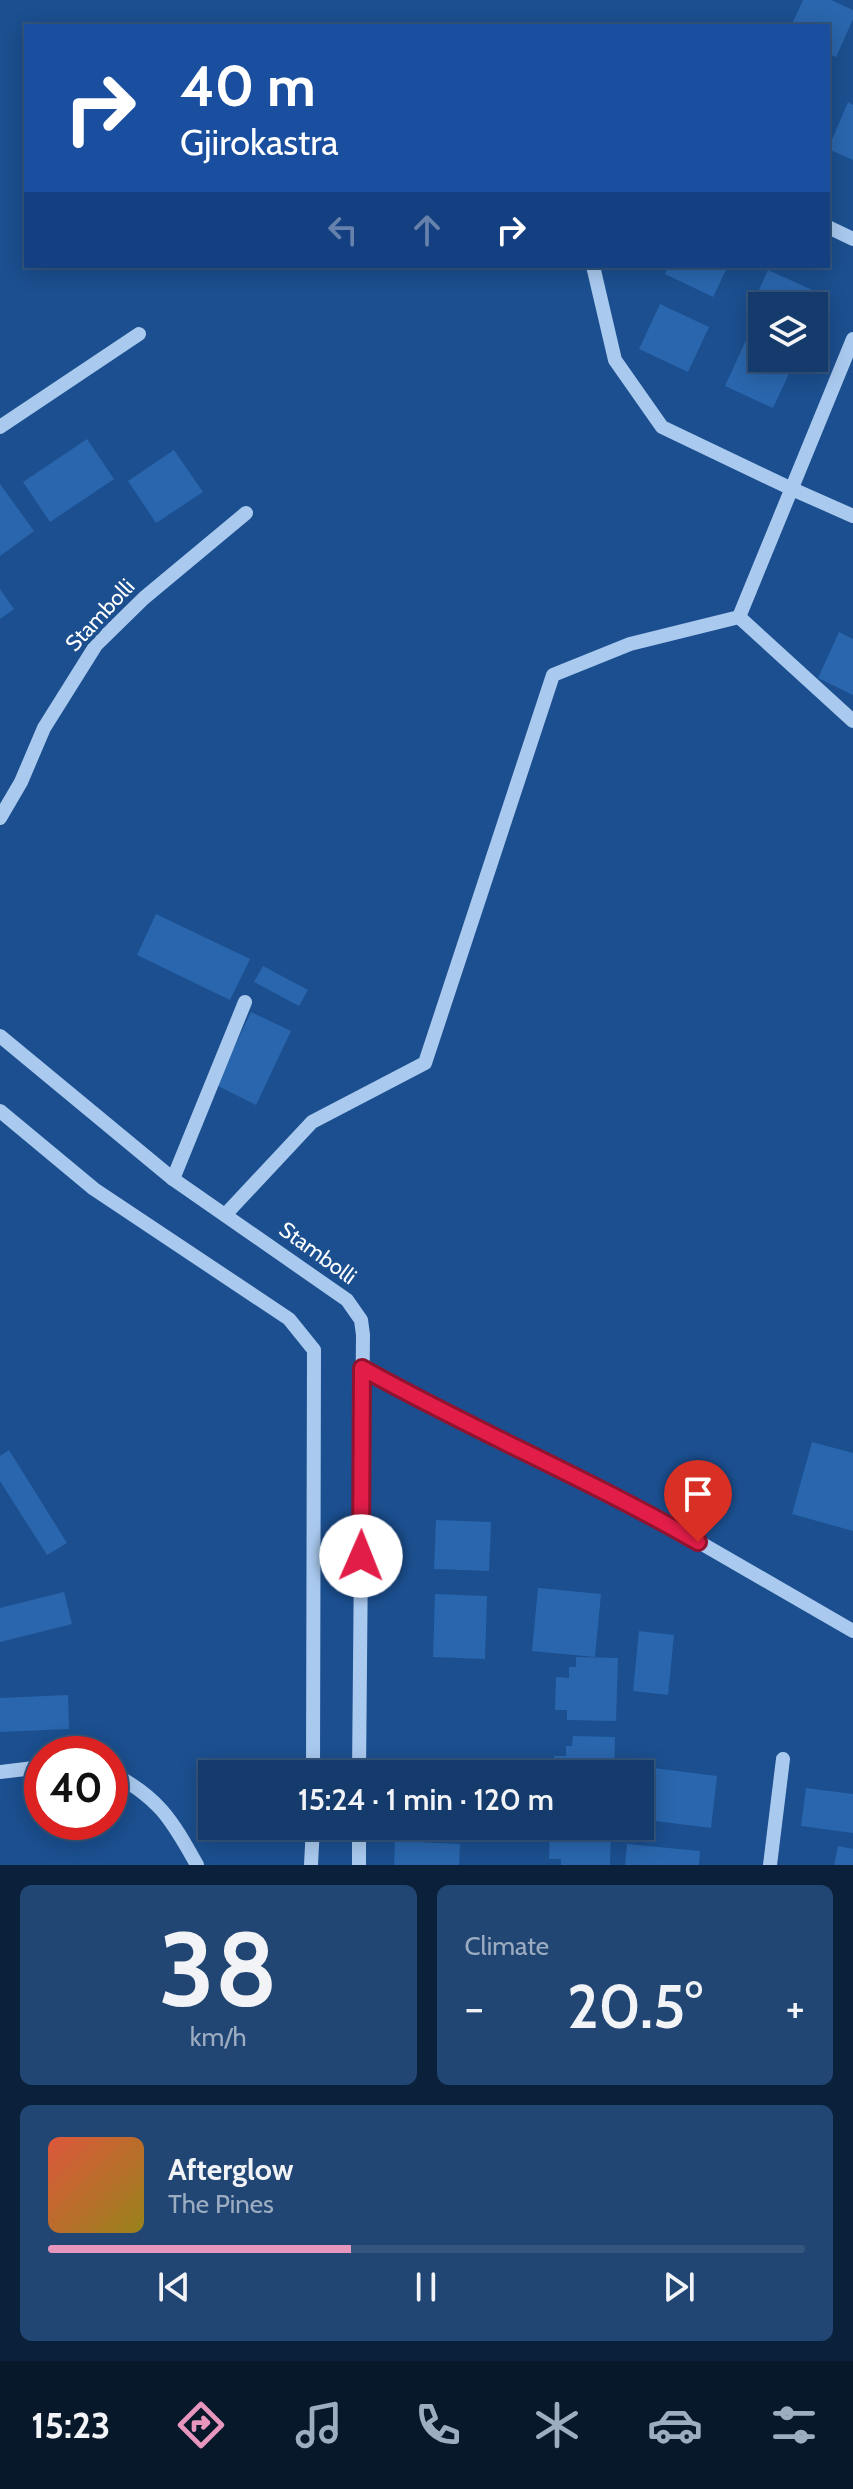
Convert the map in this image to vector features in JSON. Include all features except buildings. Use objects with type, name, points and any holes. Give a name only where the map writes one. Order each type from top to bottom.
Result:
[{"type":"street","points":[[830,228],[853,239]]},
{"type":"street","points":[[593,268],[615,360],[662,427],[853,516]]},
{"type":"street","points":[[0,427],[139,334]]},
{"type":"street","points":[[739,617],[853,339]]},
{"type":"street","name":"Stambolli","points":[[0,818],[21,782],[44,728],[96,645],[144,598],[246,513]]},
{"type":"street","points":[[739,617],[853,721]]},
{"type":"street","points":[[225,1215],[312,1122],[425,1063],[553,675],[630,644],[739,617]]},
{"type":"street","points":[[173,1179],[245,1002]]},
{"type":"street","name":"Stambolli","points":[[0,1036],[173,1179],[328,1285],[357,1311],[363,1335],[359,1760]]},
{"type":"street","points":[[0,1111],[94,1189],[289,1319],[314,1350],[313,1760]]},
{"type":"street","points":[[362,1368],[431,1406],[647,1512],[853,1631]]},
{"type":"street","points":[[770,1865],[783,1759]]},
{"type":"street","points":[[0,1772],[24,1769]]},
{"type":"street","points":[[128,1782],[157,1803],[197,1865]]},
{"type":"street","points":[[311,1865],[312,1840]]},
{"type":"street","points":[[359,1840],[359,1865]]},
{"type":"route","points":[[361,1556],[362,1368],[431,1406],[647,1512],[698,1542]]}]
